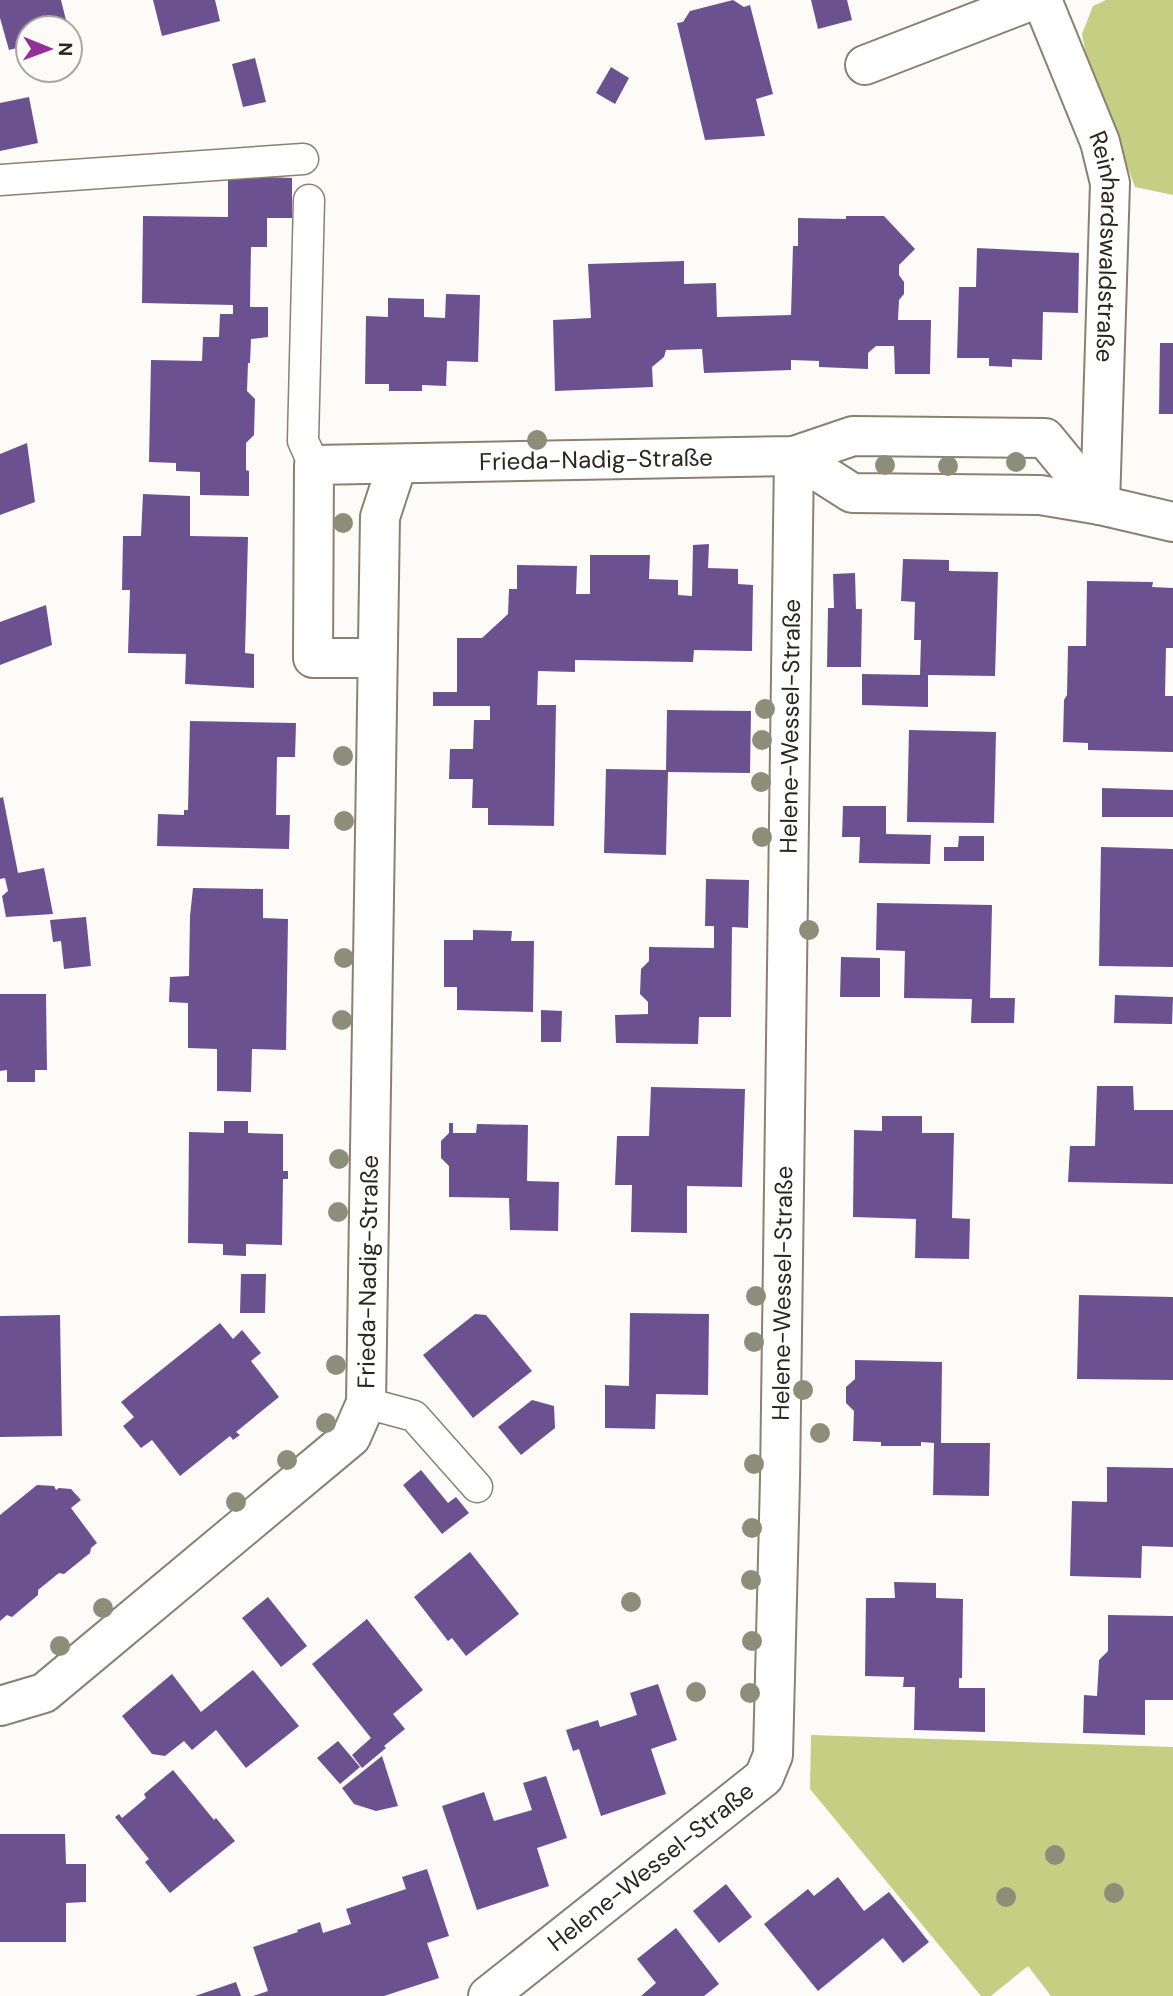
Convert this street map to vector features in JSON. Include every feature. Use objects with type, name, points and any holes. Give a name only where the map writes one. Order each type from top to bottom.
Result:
[{"type":"street","points":[[865,65],[1033,0]]},
{"type":"street","name":"Reinhardswaldstraße","points":[[1042,0],[1100,142],[1110,183],[1100,505]]},
{"type":"street","name":"Frieda-Nadig-Straße","points":[[314,465],[794,456],[853,436],[1045,438],[1100,505]]},
{"type":"street","points":[[794,456],[852,493],[1040,495],[1100,505],[1173,522]]},
{"type":"street","name":"Helene-Wessel-Straße","points":[[488,1996],[764,1777],[772,1755],[780,1480],[794,456]]},
{"type":"street","points":[[314,465],[313,658],[377,659]]},
{"type":"street","name":"Frieda-Nadig-Straße","points":[[0,1706],[44,1692],[65,1675],[351,1437],[366,1404],[380,517],[397,465]]},
{"type":"lane","points":[[0,180],[303,159]]},
{"type":"lane","points":[[309,200],[303,441],[314,465]]},
{"type":"lane","points":[[366,1404],[414,1416],[477,1487]]},
{"type":"green space","points":[[1106,0],[1173,0],[1173,195],[1135,187],[1086,55],[1082,34],[1093,6]]},
{"type":"green space","points":[[811,1735],[1173,1747],[1173,1996],[1051,1996],[1028,1966],[991,1996],[981,1996],[810,1789]]},
{"type":"building","points":[[0,0],[61,0],[64,14],[14,14],[14,49],[9,50],[0,18]]},
{"type":"building","points":[[153,0],[215,0],[220,21],[162,36]]},
{"type":"building","points":[[733,0],[744,7],[750,5],[773,94],[756,99],[765,136],[705,140],[677,23],[683,22],[690,11]]},
{"type":"building","points":[[811,0],[847,0],[852,20],[818,29]]},
{"type":"building","points":[[255,58],[266,102],[243,107],[232,64]]},
{"type":"building","points":[[611,67],[629,78],[615,104],[596,93]]},
{"type":"building","points":[[29,97],[38,143],[0,151],[0,103]]},
{"type":"building","points":[[292,178],[292,218],[267,218],[267,247],[251,247],[250,307],[268,307],[268,337],[251,339],[248,363],[247,391],[255,399],[254,435],[246,443],[249,496],[200,495],[200,472],[176,471],[176,463],[149,462],[151,360],[202,361],[203,337],[219,337],[220,314],[233,314],[233,305],[142,303],[143,216],[228,217],[228,180]]},
{"type":"building","points":[[846,216],[884,216],[915,249],[899,265],[904,294],[899,300],[898,320],[931,320],[930,374],[895,374],[894,346],[876,346],[868,353],[868,369],[819,367],[819,361],[791,360],[791,370],[704,373],[702,349],[666,350],[664,357],[652,367],[653,387],[555,391],[553,320],[591,318],[588,264],[684,261],[684,284],[716,283],[717,317],[791,315],[793,246],[798,246],[798,218],[846,219]]},
{"type":"building","points":[[977,248],[1079,253],[1078,313],[1043,312],[1042,360],[1012,359],[1012,367],[989,366],[989,358],[957,358],[959,287],[976,287]]},
{"type":"building","points":[[446,294],[480,295],[478,362],[447,361],[446,386],[422,385],[422,391],[389,391],[389,384],[365,384],[366,316],[388,317],[388,298],[424,299],[424,317],[445,318]]},
{"type":"building","points":[[1160,343],[1173,343],[1173,414],[1159,414]]},
{"type":"building","points":[[27,443],[35,502],[0,515],[0,454]]},
{"type":"building","points":[[143,494],[190,496],[190,536],[248,537],[245,653],[254,654],[254,688],[185,684],[186,654],[128,653],[130,590],[122,590],[123,536],[141,536]]},
{"type":"building","points":[[709,544],[708,568],[738,569],[738,584],[753,585],[752,651],[694,650],[693,662],[575,660],[575,672],[538,671],[537,705],[556,705],[554,826],[488,825],[488,808],[472,808],[473,779],[449,779],[450,749],[473,749],[474,720],[490,720],[490,706],[433,706],[433,692],[457,692],[457,638],[482,638],[508,614],[509,589],[517,589],[517,565],[577,566],[576,594],[590,594],[590,555],[650,555],[649,579],[678,580],[678,595],[692,596],[693,545]]},
{"type":"building","points":[[903,559],[949,560],[949,571],[998,572],[995,676],[928,675],[928,707],[862,705],[862,674],[920,675],[921,640],[914,640],[915,602],[901,601]]},
{"type":"building","points":[[855,573],[856,609],[862,609],[861,667],[827,667],[828,608],[834,608],[833,574]]},
{"type":"building","points":[[1087,581],[1153,582],[1152,587],[1173,588],[1173,648],[1166,648],[1165,696],[1173,696],[1173,752],[1088,750],[1088,743],[1063,742],[1068,646],[1086,646]]},
{"type":"building","points":[[46,605],[52,645],[0,665],[0,622]]},
{"type":"building","points":[[667,710],[751,711],[750,773],[668,772],[666,855],[604,853],[606,769],[666,770]]},
{"type":"building","points":[[190,721],[296,723],[295,757],[277,757],[276,815],[290,815],[289,849],[157,846],[158,814],[184,815],[184,810],[188,810]]},
{"type":"building","points":[[909,730],[996,732],[994,823],[907,822]]},
{"type":"building","points":[[1102,788],[1173,790],[1173,817],[1102,817]]},
{"type":"building","points":[[3,797],[18,873],[44,868],[53,914],[6,917],[2,896],[8,891],[5,878],[0,879],[0,798]]},
{"type":"building","points":[[843,806],[886,806],[886,834],[931,835],[930,864],[859,863],[860,837],[842,837]]},
{"type":"building","points":[[959,836],[984,836],[984,861],[944,861],[944,847],[958,847]]},
{"type":"building","points":[[1101,847],[1173,849],[1173,967],[1099,966]]},
{"type":"building","points":[[706,879],[749,880],[748,928],[732,927],[731,1017],[699,1017],[698,1044],[616,1043],[615,1015],[648,1014],[648,1002],[640,994],[641,969],[649,961],[649,947],[714,948],[714,926],[705,926]]},
{"type":"building","points":[[193,888],[263,889],[263,918],[288,919],[286,1050],[252,1049],[251,1092],[217,1091],[217,1049],[188,1048],[188,1003],[169,1002],[170,977],[189,976]]},
{"type":"building","points":[[877,903],[992,905],[990,998],[1015,998],[1014,1023],[971,1023],[972,999],[904,998],[905,951],[876,950]]},
{"type":"building","points":[[86,917],[91,966],[64,969],[61,941],[53,942],[50,920]]},
{"type":"building","points":[[473,930],[512,931],[511,941],[534,941],[533,1012],[457,1010],[457,987],[444,987],[444,940],[473,940]]},
{"type":"building","points":[[841,957],[880,958],[880,997],[840,997]]},
{"type":"building","points":[[0,994],[46,994],[47,1070],[35,1070],[35,1082],[7,1082],[7,1070],[0,1071]]},
{"type":"building","points":[[1115,995],[1173,997],[1172,1024],[1114,1023]]},
{"type":"building","points":[[541,1010],[562,1011],[561,1042],[541,1042]]},
{"type":"building","points":[[1097,1086],[1133,1086],[1134,1110],[1173,1110],[1173,1184],[1068,1182],[1070,1146],[1095,1146]]},
{"type":"building","points":[[651,1087],[745,1089],[742,1187],[687,1186],[687,1233],[631,1232],[632,1185],[615,1185],[617,1136],[649,1136]]},
{"type":"building","points":[[882,1116],[922,1116],[922,1133],[954,1133],[952,1218],[970,1219],[969,1259],[915,1258],[916,1219],[853,1217],[854,1130],[882,1131]]},
{"type":"building","points":[[224,1121],[248,1121],[248,1133],[283,1134],[283,1171],[288,1171],[288,1179],[283,1179],[282,1245],[246,1244],[246,1256],[223,1255],[223,1244],[188,1243],[189,1132],[224,1133]]},
{"type":"building","points":[[449,1123],[453,1123],[453,1133],[476,1133],[477,1124],[528,1125],[527,1181],[559,1182],[558,1231],[510,1230],[509,1198],[449,1197],[449,1166],[441,1158],[441,1141],[449,1133]]},
{"type":"building","points":[[241,1274],[266,1274],[265,1313],[240,1313]]},
{"type":"building","points":[[1079,1295],[1173,1297],[1173,1380],[1077,1379]]},
{"type":"building","points":[[630,1313],[709,1314],[708,1395],[656,1394],[655,1429],[605,1428],[605,1385],[629,1386]]},
{"type":"building","points":[[475,1314],[486,1315],[532,1371],[473,1418],[423,1355]]},
{"type":"building","points":[[60,1315],[62,1436],[0,1437],[0,1316]]},
{"type":"building","points":[[220,1323],[233,1339],[242,1330],[261,1353],[251,1361],[279,1397],[236,1432],[240,1435],[233,1440],[230,1436],[180,1476],[152,1440],[141,1448],[123,1426],[134,1417],[121,1402]]},
{"type":"building","points":[[855,1360],[942,1362],[941,1443],[990,1443],[989,1496],[933,1495],[934,1443],[921,1442],[921,1446],[881,1446],[881,1442],[853,1441],[854,1411],[846,1403],[846,1387],[855,1379]]},
{"type":"building","points":[[532,1400],[554,1406],[555,1428],[521,1455],[498,1427]]},
{"type":"building","points":[[1107,1467],[1173,1468],[1173,1547],[1142,1546],[1141,1578],[1070,1576],[1072,1501],[1107,1502]]},
{"type":"building","points":[[421,1470],[448,1503],[456,1497],[469,1513],[442,1534],[403,1485]]},
{"type":"building","points":[[37,1485],[54,1486],[56,1490],[71,1489],[81,1500],[71,1508],[97,1543],[90,1553],[64,1574],[59,1573],[38,1590],[38,1595],[12,1617],[7,1615],[0,1621],[0,1515]]},
{"type":"building","points":[[470,1552],[519,1614],[466,1656],[452,1638],[448,1641],[414,1597]]},
{"type":"building","points":[[894,1582],[936,1583],[936,1598],[963,1599],[962,1678],[959,1678],[959,1688],[985,1688],[985,1732],[914,1730],[915,1687],[903,1687],[904,1677],[865,1676],[866,1598],[895,1598]]},
{"type":"building","points":[[268,1597],[307,1646],[281,1667],[242,1618]]},
{"type":"building","points":[[1108,1615],[1173,1616],[1173,1700],[1145,1700],[1145,1735],[1083,1733],[1084,1695],[1097,1696],[1099,1660],[1108,1651]]},
{"type":"building","points":[[367,1619],[423,1690],[393,1714],[405,1729],[362,1768],[352,1755],[371,1738],[312,1664]]},
{"type":"building","points":[[253,1670],[299,1726],[246,1768],[216,1730],[192,1750],[184,1741],[165,1756],[152,1754],[122,1716],[172,1674],[201,1712]]},
{"type":"building","points":[[658,1684],[677,1740],[651,1749],[666,1794],[601,1816],[579,1749],[573,1751],[566,1730],[598,1720],[600,1727],[637,1715],[630,1693]]},
{"type":"building","points":[[338,1741],[360,1767],[340,1784],[317,1758]]},
{"type":"building","points":[[382,1756],[398,1806],[376,1811],[354,1804],[342,1788]]},
{"type":"building","points":[[173,1770],[235,1841],[170,1893],[145,1862],[149,1859],[115,1817],[119,1814],[122,1818],[146,1798],[144,1794]]},
{"type":"building","points":[[546,1776],[567,1838],[537,1848],[549,1886],[477,1910],[442,1806],[484,1792],[494,1821],[532,1810],[523,1783]]},
{"type":"building","points":[[0,1834],[65,1834],[66,1864],[86,1864],[86,1902],[66,1903],[66,1942],[0,1942]]},
{"type":"building","points":[[427,1869],[449,1936],[427,1943],[439,1978],[384,1996],[253,1996],[268,1991],[253,1947],[320,1922],[323,1933],[351,1924],[346,1909],[406,1889],[402,1877]]},
{"type":"building","points":[[838,1877],[864,1911],[889,1892],[929,1942],[903,1963],[883,1938],[818,1991],[764,1924],[808,1889],[814,1896]]},
{"type":"building","points":[[726,1884],[752,1917],[719,1943],[693,1911]]},
{"type":"building","points":[[676,1928],[719,1984],[704,1996],[641,1996],[656,1983],[637,1959]]},
{"type":"building","points":[[236,1982],[241,1996],[195,1996]]}]
